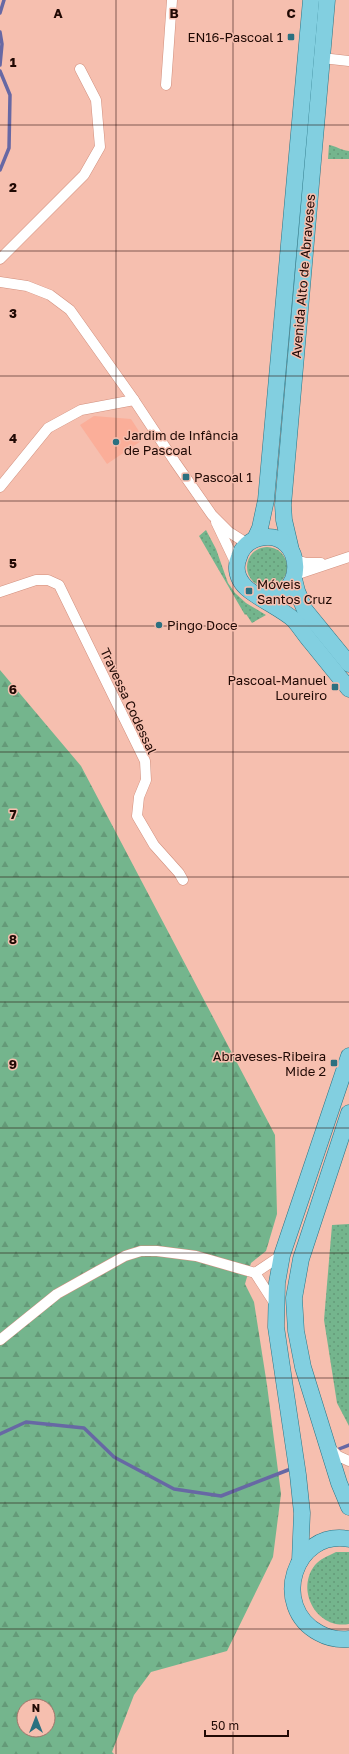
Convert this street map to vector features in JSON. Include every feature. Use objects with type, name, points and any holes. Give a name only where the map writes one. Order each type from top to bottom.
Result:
[{"type":"main road","name":"Avenida Alto de Abraveses","points":[[252,542],[260,528],[267,494],[311,0]]},
{"type":"main road","name":"Avenida Alto de Abraveses","points":[[327,0],[283,505],[284,520],[294,566],[298,596],[305,610],[349,664]]},
{"type":"main road","points":[[257,595],[274,595],[283,592],[289,586],[294,566],[284,543],[275,538],[265,537],[252,542],[242,550],[238,558],[238,576],[242,584],[249,591],[276,606],[294,621],[349,689]]},
{"type":"main road","points":[[347,1642],[325,1637],[312,1629],[301,1618],[294,1605],[291,1590],[293,1575],[300,1554],[302,1513],[298,1475],[276,1327],[276,1304],[282,1255],[349,1056]]},
{"type":"main road","points":[[349,1113],[301,1259],[294,1298],[296,1331],[303,1367],[339,1483],[349,1507]]},
{"type":"main road","points":[[300,1554],[326,1540],[343,1538],[349,1539]]},
{"type":"street","points":[[166,85],[172,0]]},
{"type":"street","points":[[322,58],[349,61]]},
{"type":"street","points":[[0,259],[84,175],[100,147],[96,100],[80,69]]},
{"type":"street","points":[[0,282],[27,286],[50,295],[70,310],[134,400],[212,515],[237,566]]},
{"type":"street","points":[[0,487],[48,428],[82,410],[134,400]]},
{"type":"street","points":[[212,515],[229,532],[252,542]]},
{"type":"street","points":[[294,566],[329,563],[349,557]]},
{"type":"street","points":[[294,566],[306,563],[329,563]]},
{"type":"street","name":"Travessa Codessal","points":[[0,592],[36,580],[48,580],[59,585],[145,761],[146,780],[139,797],[137,816],[154,845],[179,872],[184,880]]},
{"type":"street","points":[[0,1340],[57,1294],[125,1256],[141,1252],[157,1251],[196,1256],[255,1273],[276,1304]]},
{"type":"street","points":[[255,1273],[282,1255]]},
{"type":"street","points":[[327,1445],[338,1456],[349,1461]]},
{"type":"shaded area","name":"Jardim de Infância de Pascoal","points":[[94,416],[131,419],[144,439],[107,464],[80,425]]},
{"type":"green space","points":[[329,145],[349,151],[349,159],[328,159]]},
{"type":"green space","points":[[206,530],[216,549],[228,583],[235,593],[246,603],[266,615],[252,623],[246,614],[245,615],[199,536]]},
{"type":"green space","points":[[271,547],[278,550],[284,556],[287,567],[286,575],[278,584],[271,587],[263,587],[256,584],[248,575],[247,563],[250,556],[259,548]]},
{"type":"green space","points":[[0,670],[81,766],[275,1135],[277,1214],[266,1251],[251,1263],[245,1284],[254,1302],[267,1385],[281,1494],[273,1557],[227,1651],[151,1672],[134,1695],[112,1752],[114,1754],[0,1754]]},
{"type":"green space","points":[[349,1224],[349,1426],[337,1403],[324,1320],[332,1225]]},
{"type":"green space","points":[[336,1552],[349,1552],[349,1624],[338,1624],[327,1621],[319,1615],[312,1606],[307,1586],[309,1575],[315,1565],[322,1559]]},
{"type":"waterway","points":[[0,13],[4,0]]},
{"type":"waterway","points":[[0,32],[2,44],[0,65]]},
{"type":"waterway","points":[[0,71],[10,95],[9,148],[0,170]]},
{"type":"waterway","points":[[0,1434],[26,1422],[84,1428],[114,1457],[174,1489],[221,1496],[288,1470]]},
{"type":"waterway","points":[[339,1449],[349,1445]]},
{"type":"place","name":"EN16-Pascoal 1","points":[[291,37]]},
{"type":"place","name":"Jardim de Infância de Pascoal","points":[[116,442]]},
{"type":"place","name":"Pascoal 1","points":[[186,477]]},
{"type":"place","name":"Móveis Santos Cruz","points":[[249,591]]},
{"type":"place","name":"Pingo Doce","points":[[159,625]]},
{"type":"place","name":"Pascoal-Manuel Loureiro","points":[[335,687]]},
{"type":"place","name":"Abraveses-Ribeira Mide 2","points":[[334,1063]]}]
